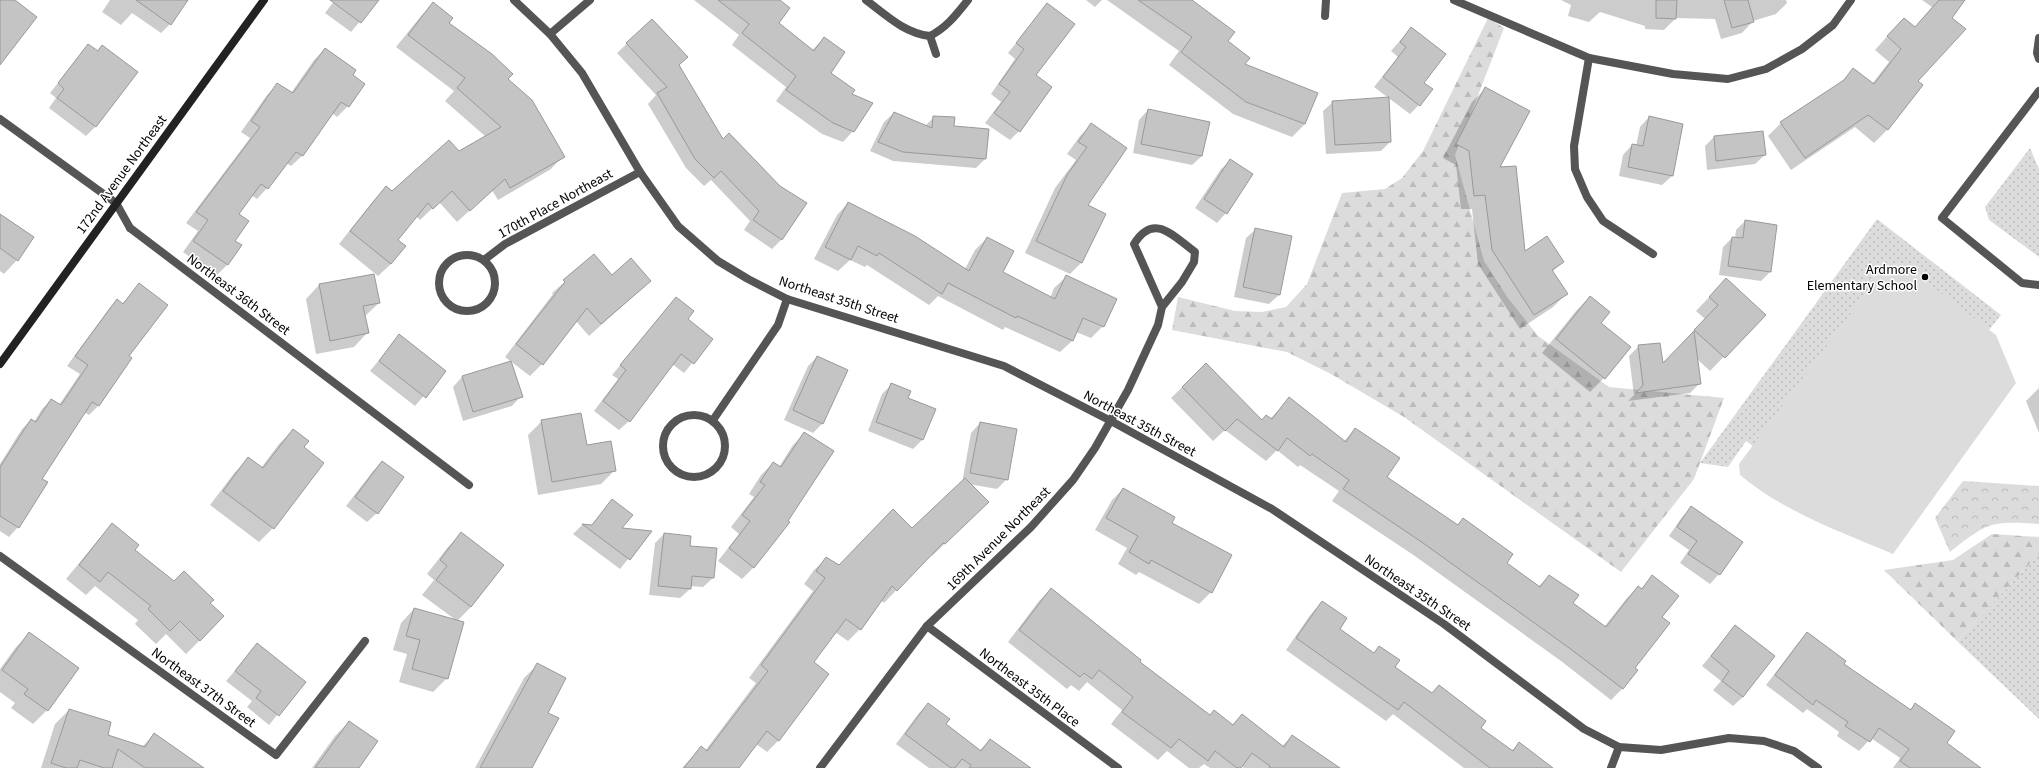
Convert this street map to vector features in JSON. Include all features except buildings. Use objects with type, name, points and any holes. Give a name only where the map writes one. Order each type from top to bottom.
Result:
[{"type":"street","name":"172nd Avenue Northeast","points":[[0,364],[264,0]]},
{"type":"street","name":"Northeast 35th Street","points":[[514,0],[550,34],[582,73],[640,172],[678,226],[718,261],[787,298],[1004,366],[1111,421],[1272,509],[1444,624],[1584,729],[1619,747],[1661,750],[1730,738],[1764,741],[1794,751],[1818,768]]},
{"type":"street","points":[[550,34],[590,0]]},
{"type":"street","points":[[866,0],[904,28],[917,34],[930,36],[942,30],[952,21],[968,0]]},
{"type":"street","points":[[1325,16],[1326,0]]},
{"type":"street","points":[[1454,0],[1589,58],[1673,74],[1728,80],[1766,69],[1802,49],[1833,25],[1851,0]]},
{"type":"street","points":[[930,36],[936,54]]},
{"type":"street","points":[[2039,38],[2037,53],[2039,59]]},
{"type":"street","points":[[1589,58],[1574,146],[1575,169],[1587,198],[1603,221],[1653,254]]},
{"type":"street","points":[[2039,91],[1942,218],[2022,283],[2039,285]]},
{"type":"street","name":"Northeast 36th Street","points":[[0,119],[116,203],[130,228],[468,485]]},
{"type":"street","name":"170th Place Northeast","points":[[484,260],[505,244],[640,172]]},
{"type":"street","name":"169th Avenue Northeast","points":[[820,768],[927,626],[1030,528],[1073,480],[1095,448],[1128,390],[1158,325],[1162,307],[1182,282],[1194,262],[1195,252],[1163,228],[1153,228],[1140,234],[1134,244],[1162,307]]},
{"type":"street","points":[[466,254],[476,256],[484,260],[491,268],[494,277],[495,287],[492,296],[485,304],[472,310],[457,310],[449,305],[442,297],[438,278],[448,261],[456,256],[466,254]]},
{"type":"street","points":[[713,420],[778,325],[787,298]]},
{"type":"street","points":[[689,416],[704,416],[713,420],[722,432],[726,446],[725,456],[721,464],[714,472],[695,478],[685,477],[676,472],[669,466],[664,457],[664,437],[668,428],[675,421],[689,416]]},
{"type":"street","name":"Northeast 37th Street","points":[[0,556],[276,755],[365,641]]},
{"type":"street","name":"Northeast 35th Place","points":[[927,626],[1118,768]]},
{"type":"street","points":[[1611,768],[1619,747]]},
{"type":"green space","points":[[1488,18],[1504,28],[1455,155],[1484,261],[1508,298],[1538,336],[1609,387],[1724,398],[1694,479],[1621,572],[1404,417],[1331,374],[1287,352],[1172,330],[1178,297],[1235,311],[1262,312],[1286,307],[1307,284],[1342,193],[1385,189],[1402,178],[1423,151]]},
{"type":"green space","points":[[2030,148],[2039,169],[2039,257],[1989,220],[1985,207]]},
{"type":"green space","points":[[1877,219],[2001,315],[1989,330],[1901,263],[1884,269],[1753,446],[1746,441],[1728,467],[1700,463]]},
{"type":"green space","points":[[1901,263],[1996,335],[2016,383],[1893,554],[1833,529],[1775,500],[1740,475],[1739,464],[1884,269]]},
{"type":"green space","points":[[1963,481],[2039,486],[2039,524],[2010,523],[1991,526],[1982,529],[1950,552],[1935,518]]},
{"type":"green space","points":[[1992,534],[2039,537],[2039,554],[1957,641],[1884,570],[1953,560]]},
{"type":"green space","points":[[2039,554],[2039,719],[1957,641]]},
{"type":"place","name":"Ardmore Elementary School","points":[[1925,277]]}]
